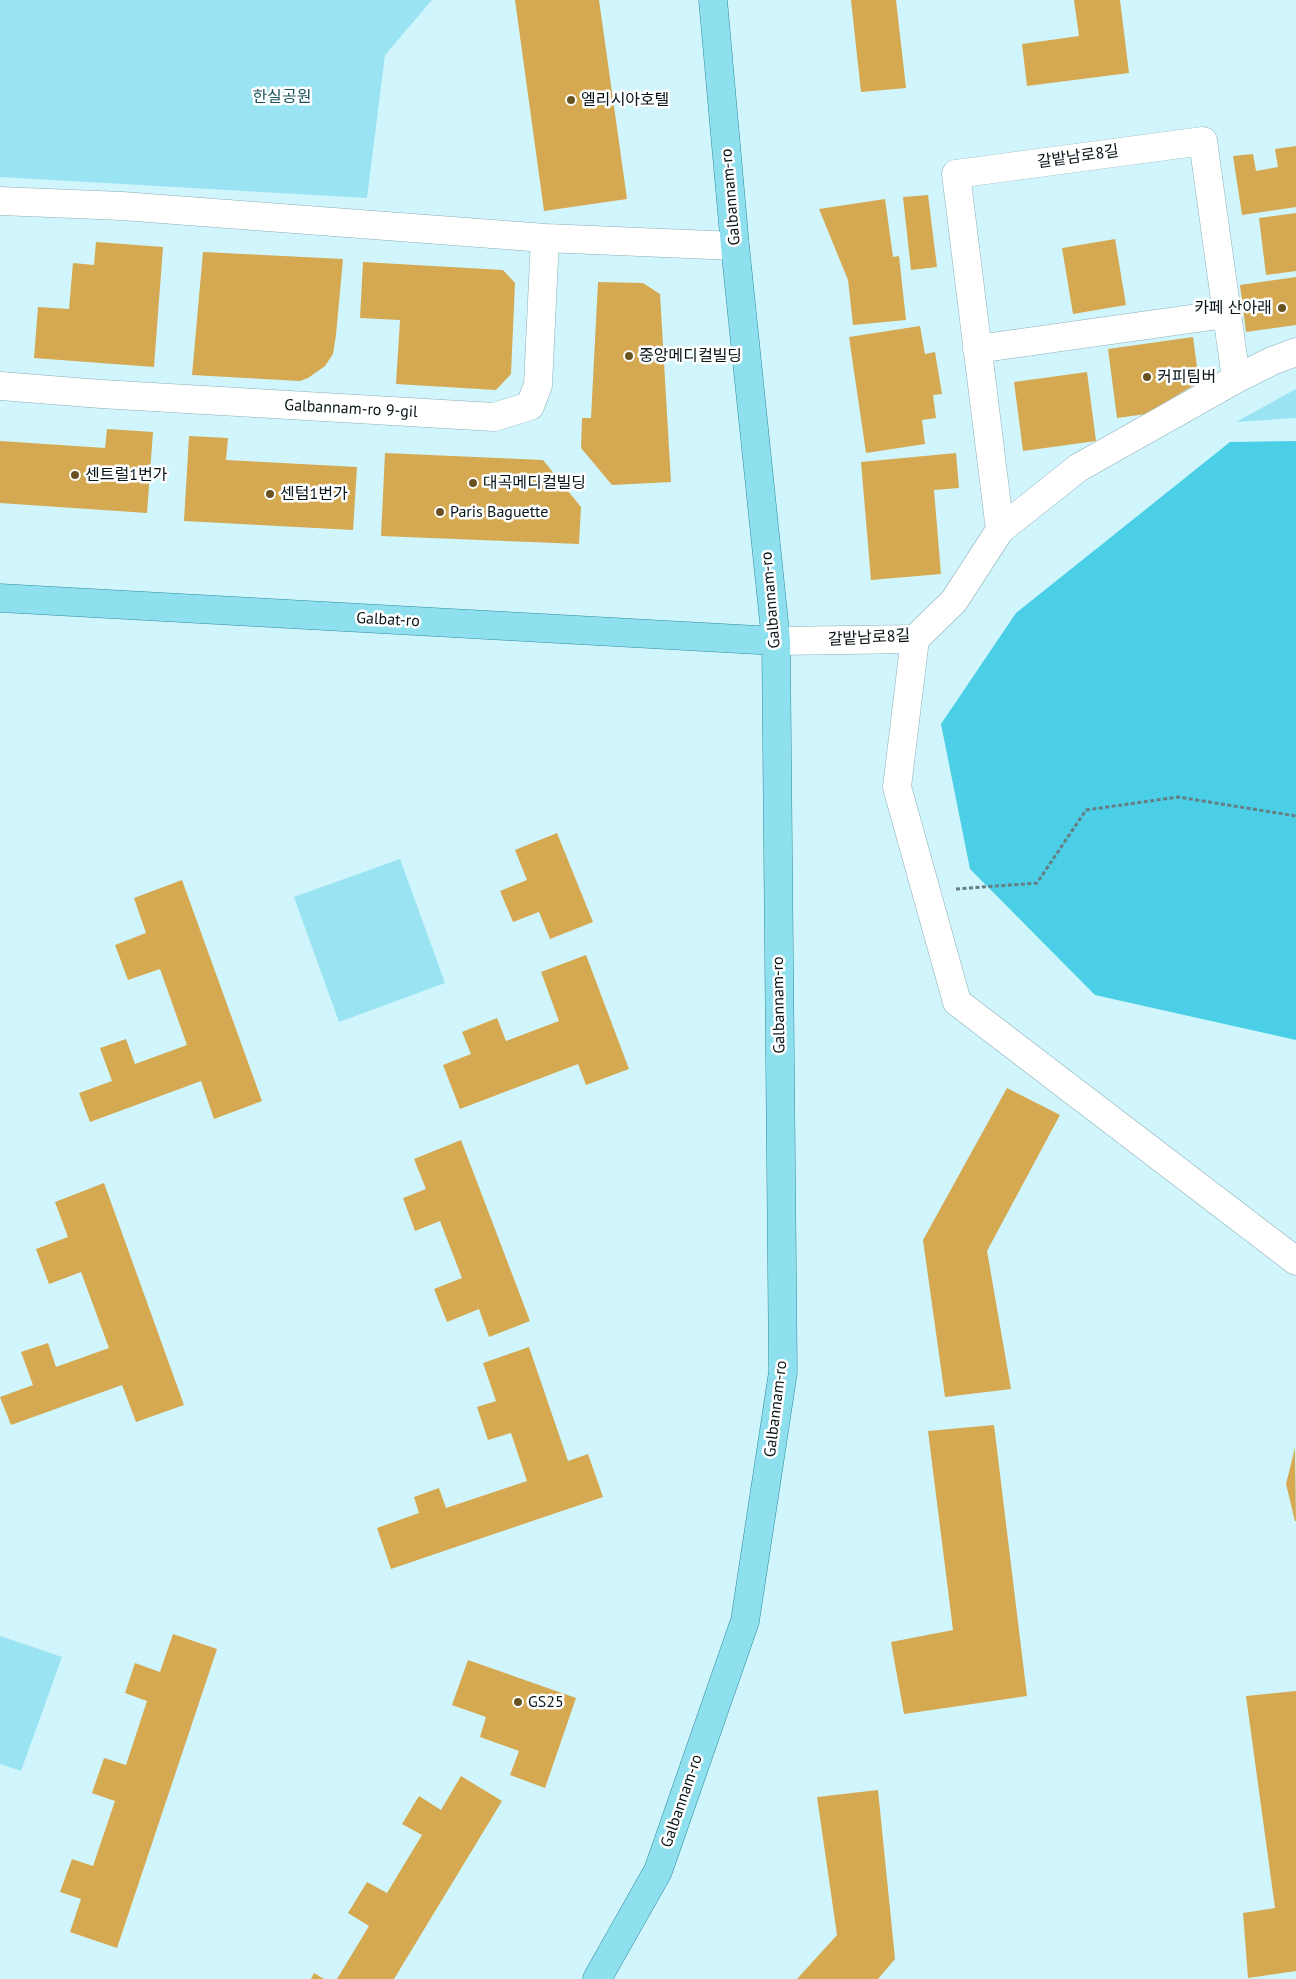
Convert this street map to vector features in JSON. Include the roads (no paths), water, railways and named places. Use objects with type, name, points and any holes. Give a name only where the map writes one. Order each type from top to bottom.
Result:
[{"type":"main road","name":"Galbannam-ro","points":[[597,1979],[658,1871],[745,1622],[783,1372],[776,641],[735,246],[713,0]]},
{"type":"main road","name":"Galbat-ro","points":[[0,598],[776,641]]},
{"type":"street","name":"갈밭남로8길","points":[[1000,530],[956,174],[1203,141],[1236,379]]},
{"type":"street","points":[[0,200],[122,206],[545,238],[735,246]]},
{"type":"street","name":"Galbannam-ro 9-gil","points":[[0,386],[101,394],[494,417],[530,406],[538,386],[545,238]]},
{"type":"street","points":[[977,349],[1226,314]]},
{"type":"street","name":"갈밭남로8길","points":[[776,641],[915,639],[954,601],[1000,530],[1078,468],[1236,379],[1272,361],[1296,352]]},
{"type":"street","points":[[915,639],[897,787],[958,1002],[1296,1261]]},
{"type":"place","name":"엘리시아호텔","points":[[571,100]]},
{"type":"place","name":"카페 산아래","points":[[1282,308]]},
{"type":"place","name":"중앙메디컬빌딩","points":[[629,356]]},
{"type":"place","name":"커피팀버","points":[[1147,377]]},
{"type":"place","name":"센트럴1번가","points":[[75,475]]},
{"type":"place","name":"대곡메디컬빌딩","points":[[473,483]]},
{"type":"place","name":"센텀1번가","points":[[270,494]]},
{"type":"place","name":"Paris Baguette","points":[[440,512]]},
{"type":"place","name":"GS25","points":[[518,1702]]},
{"type":"park label","name":"한실공원","points":[[282,97]]}]
